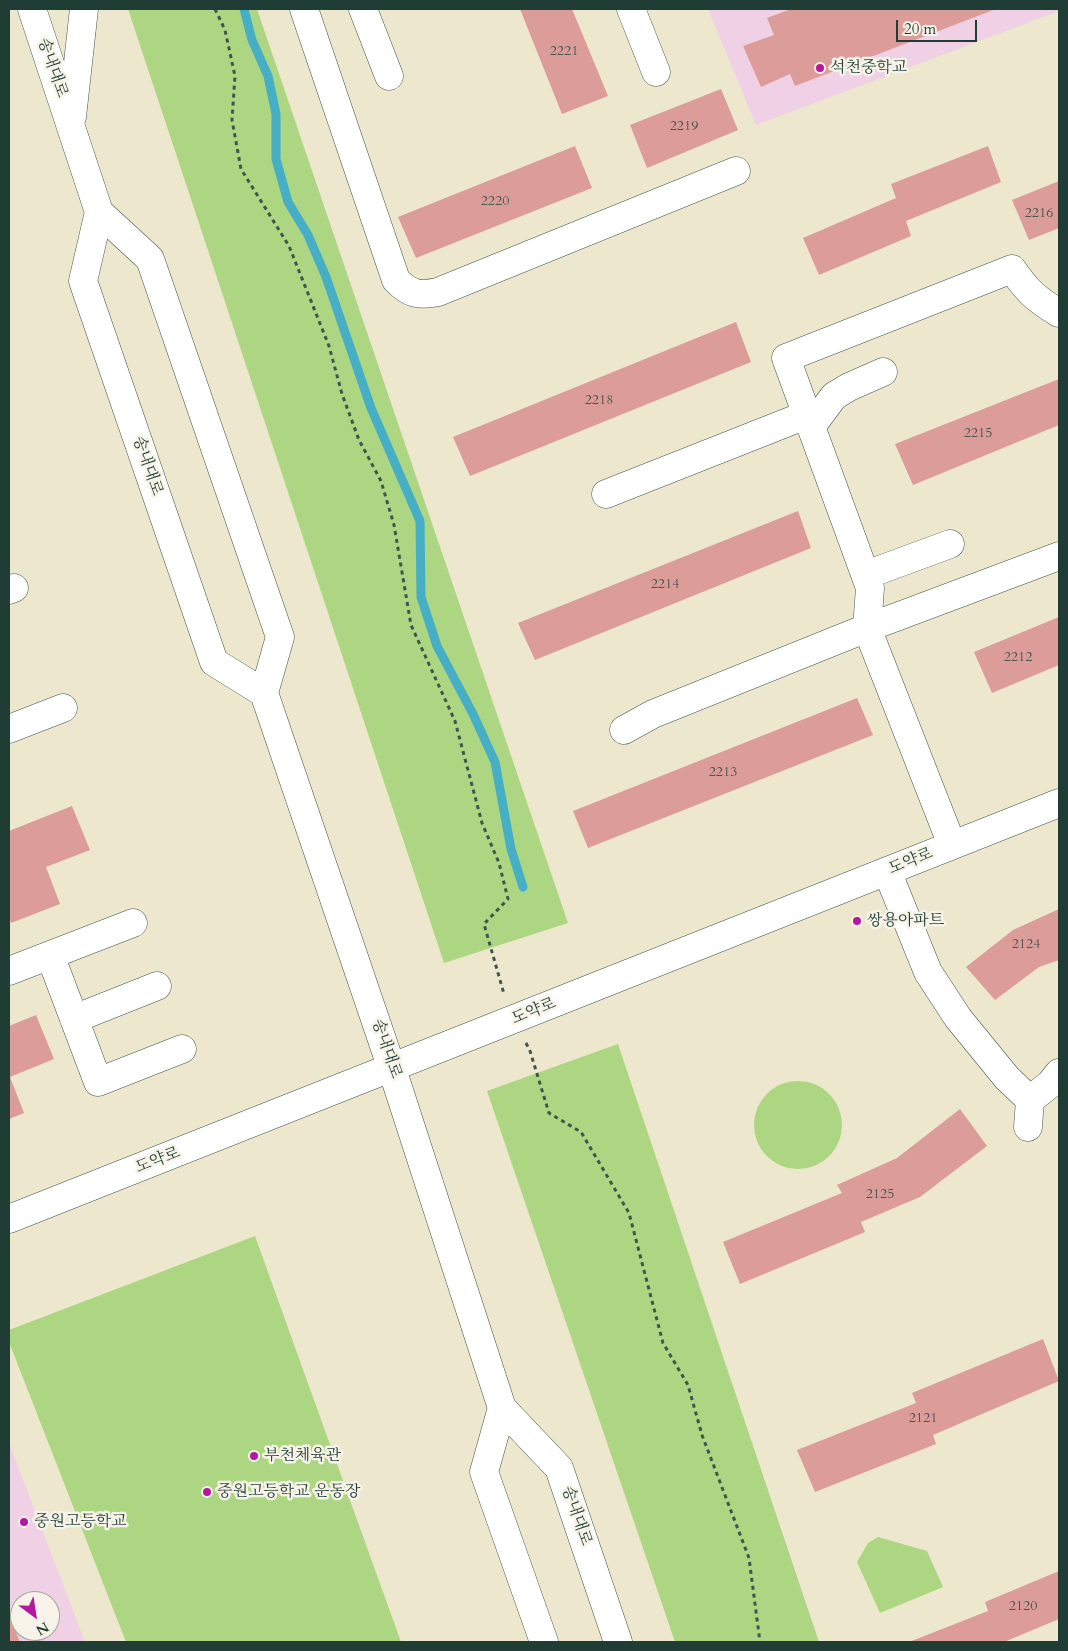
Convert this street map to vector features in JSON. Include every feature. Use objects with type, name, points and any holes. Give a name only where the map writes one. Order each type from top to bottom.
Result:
[{"type":"street","name":"송내대로","points":[[32,9],[99,212],[83,280],[214,662],[264,693],[392,1068],[502,1408],[559,1468],[618,1642]]},
{"type":"street","points":[[72,126],[84,9]]},
{"type":"street","points":[[304,9],[396,280],[406,290],[422,295],[438,292],[736,171]]},
{"type":"street","points":[[363,9],[389,76]]},
{"type":"street","points":[[631,9],[656,72]]},
{"type":"street","points":[[99,212],[150,258],[280,637],[264,693]]},
{"type":"street","points":[[952,846],[867,628],[870,588],[786,358],[1012,269],[1024,286],[1038,300],[1059,313]]},
{"type":"street","points":[[606,494],[809,421],[834,396],[883,372]]},
{"type":"street","points":[[866,575],[950,544]]},
{"type":"street","points":[[624,730],[653,714],[867,628],[1059,556]]},
{"type":"street","points":[[9,729],[63,708]]},
{"type":"street","name":"도약로","points":[[9,1219],[1059,803]]},
{"type":"street","points":[[887,872],[928,972],[958,1018],[1008,1078],[1029,1114],[1059,1073]]},
{"type":"street","points":[[9,971],[133,923]]},
{"type":"street","points":[[50,955],[98,1082],[182,1049]]},
{"type":"street","points":[[74,1019],[157,986]]},
{"type":"street","points":[[502,1408],[484,1472],[544,1642]]},
{"type":"path","points":[[216,9],[225,30],[234,76],[232,120],[241,169],[289,246],[329,346],[342,394],[358,440],[381,481],[394,525],[411,625],[455,721],[482,823],[499,863],[508,899],[484,924],[512,1021],[530,1051],[549,1112],[581,1132],[629,1212],[663,1343],[688,1385],[702,1435],[749,1558],[760,1642]]},
{"type":"shaded area","name":"석천중학교","points":[[708,9],[1059,9],[1059,11],[756,125]]},
{"type":"shaded area","name":"중원고등학교","points":[[9,1443],[85,1642],[9,1642]]},
{"type":"green space","points":[[128,9],[257,9],[568,923],[444,963]]},
{"type":"green space","points":[[618,1044],[819,1642],[675,1642],[487,1091]]},
{"type":"green space","points":[[798,1081],[815,1084],[823,1088],[835,1100],[839,1108],[842,1125],[839,1142],[835,1150],[823,1162],[815,1166],[798,1169],[781,1166],[773,1162],[761,1150],[757,1142],[754,1125],[757,1108],[761,1100],[773,1088],[781,1084]]},
{"type":"green space","name":"중원고등학교 운동장","points":[[255,1236],[401,1642],[126,1642],[9,1342],[9,1330]]},
{"type":"green space","points":[[878,1537],[927,1551],[943,1587],[880,1613],[857,1562],[868,1543]]},
{"type":"building","points":[[520,9],[572,9],[608,96],[562,114]]},
{"type":"building","points":[[791,9],[996,9],[795,86],[790,74],[761,87],[743,46],[774,35],[767,18]]},
{"type":"building","points":[[721,89],[738,130],[647,168],[630,125]]},
{"type":"building","points":[[575,146],[592,188],[416,258],[398,217]]},
{"type":"building","points":[[988,146],[1001,182],[906,221],[911,236],[819,275],[803,238],[896,198],[891,184]]},
{"type":"building","points":[[1059,181],[1059,228],[1029,240],[1012,200]]},
{"type":"building","points":[[736,322],[751,362],[470,476],[453,437]]},
{"type":"building","points":[[1059,379],[1059,425],[913,485],[895,444]]},
{"type":"building","points":[[798,511],[811,548],[535,660],[518,623]]},
{"type":"building","points":[[1059,617],[1059,665],[992,693],[974,652]]},
{"type":"building","points":[[857,698],[873,735],[588,848],[573,811]]},
{"type":"building","points":[[72,806],[90,850],[46,867],[60,904],[11,923],[9,918],[9,831]]},
{"type":"building","points":[[1059,909],[1059,960],[1039,967],[995,1000],[966,967],[1013,930]]},
{"type":"building","points":[[36,1015],[54,1059],[10,1077],[24,1113],[9,1119],[9,1026]]},
{"type":"building","points":[[960,1109],[987,1146],[920,1197],[861,1222],[865,1232],[740,1284],[723,1242],[842,1193],[837,1185],[897,1158]]},
{"type":"building","points":[[1043,1339],[1059,1381],[933,1435],[936,1444],[815,1492],[797,1450],[916,1403],[912,1393]]},
{"type":"building","points":[[1059,1571],[1059,1619],[1004,1642],[909,1642],[988,1611],[985,1602]]},
{"type":"building","points":[[9,1615],[10,1641],[20,1642],[9,1642]]},
{"type":"waterway","points":[[244,9],[252,40],[268,76],[276,114],[276,159],[288,202],[308,235],[326,277],[371,408],[420,521],[421,597],[437,646],[473,714],[495,762],[511,849],[523,887]]},
{"type":"place","name":"석천중학교","points":[[820,68]]},
{"type":"place","name":"쌍용아파트","points":[[857,921]]},
{"type":"place","name":"부천체육관","points":[[254,1456]]},
{"type":"place","name":"중원고등학교 운동장","points":[[207,1492]]},
{"type":"place","name":"중원고등학교","points":[[24,1522]]}]
